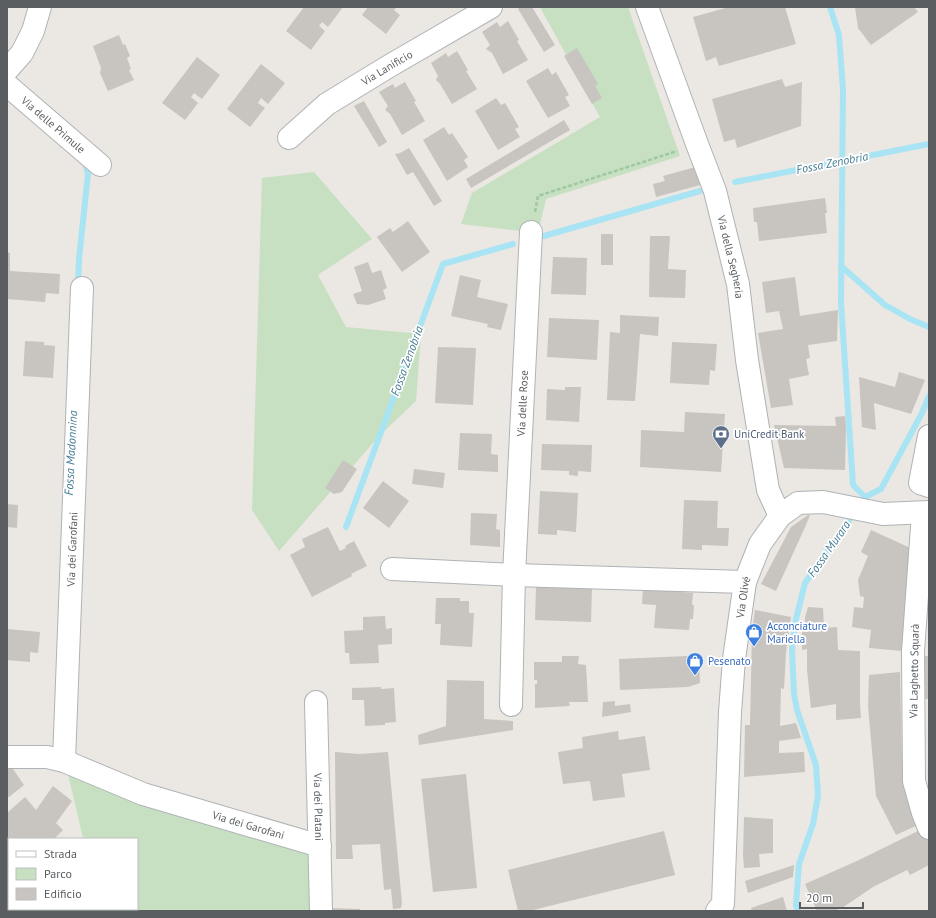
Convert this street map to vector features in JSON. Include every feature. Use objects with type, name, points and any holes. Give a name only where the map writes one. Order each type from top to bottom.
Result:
[{"type":"street","points":[[7,70],[22,53],[34,31],[40,7]]},
{"type":"street","name":"Via Lanificio","points":[[289,138],[327,104],[390,65],[491,7]]},
{"type":"street","name":"Via della Segheria","points":[[648,7],[715,191],[738,284],[747,360],[768,490],[780,516]]},
{"type":"street","name":"Via delle Primule","points":[[7,85],[100,165]]},
{"type":"street","name":"Via delle Rose","points":[[510,705],[514,575],[531,232]]},
{"type":"street","name":"Via dei Garofani","points":[[64,761],[82,288]]},
{"type":"street","points":[[929,436],[920,483],[929,486]]},
{"type":"street","name":"Via Olivè","points":[[722,909],[730,712],[734,659],[745,582],[760,544],[780,516],[798,503],[823,502],[883,514],[926,512]]},
{"type":"street","name":"Via Laghetto Squarà","points":[[926,512],[913,651],[914,781],[929,828]]},
{"type":"street","points":[[392,569],[514,575],[745,582]]},
{"type":"street","name":"Via dei Platani","points":[[316,702],[321,911]]},
{"type":"street","name":"Via dei Garofani","points":[[7,757],[47,757],[64,761],[143,794],[320,846]]},
{"type":"path","points":[[531,232],[538,196],[697,144]]},
{"type":"green space","points":[[540,7],[628,7],[680,156],[546,199],[538,233],[461,224],[472,193],[600,117]]},
{"type":"green space","points":[[314,172],[372,239],[318,275],[346,327],[421,334],[416,401],[379,436],[279,551],[252,510],[262,178]]},
{"type":"green space","points":[[67,770],[313,849],[310,911],[120,911],[138,910],[138,838],[84,838]]},
{"type":"building","points":[[304,7],[343,7],[328,27],[322,22],[319,26],[325,31],[311,50],[286,31]]},
{"type":"building","points":[[368,7],[397,7],[394,10],[400,15],[386,34],[362,15]]},
{"type":"building","points":[[521,7],[532,7],[555,45],[544,52],[518,9]]},
{"type":"building","points":[[729,7],[785,7],[796,44],[719,66],[716,57],[706,61],[693,17]]},
{"type":"building","points":[[855,7],[914,7],[918,12],[871,45],[858,28]]},
{"type":"building","points":[[508,21],[528,60],[503,74],[492,53],[486,49],[490,45],[482,32],[497,22],[500,27]]},
{"type":"building","points":[[119,35],[130,56],[127,58],[131,69],[129,70],[134,80],[108,91],[100,73],[101,68],[93,46]]},
{"type":"building","points":[[577,48],[598,84],[595,86],[602,98],[592,104],[564,56]]},
{"type":"building","points":[[457,51],[468,70],[466,71],[477,89],[452,104],[436,80],[438,76],[431,63],[446,53],[448,57]]},
{"type":"building","points":[[197,57],[220,75],[202,99],[194,93],[191,97],[198,103],[185,120],[162,103]]},
{"type":"building","points":[[261,64],[285,83],[268,104],[261,98],[258,103],[265,108],[250,127],[227,109]]},
{"type":"building","points":[[548,68],[552,75],[556,72],[569,95],[565,97],[570,106],[548,118],[526,81]]},
{"type":"building","points":[[782,79],[785,87],[802,82],[801,126],[737,148],[735,139],[724,142],[712,99]]},
{"type":"building","points":[[405,82],[425,121],[402,135],[390,114],[385,110],[388,106],[379,92],[393,84],[395,88]]},
{"type":"building","points":[[496,98],[501,105],[505,103],[519,127],[515,129],[520,137],[498,150],[475,111]]},
{"type":"building","points":[[364,101],[387,142],[379,147],[354,106]]},
{"type":"building","points":[[564,120],[570,130],[471,188],[466,179]]},
{"type":"building","points":[[444,127],[449,135],[452,133],[468,157],[464,160],[468,167],[447,181],[423,140]]},
{"type":"building","points":[[409,148],[442,201],[434,206],[413,172],[407,175],[395,154]]},
{"type":"building","points":[[699,166],[704,184],[656,197],[653,184],[665,181],[663,176]]},
{"type":"building","points":[[825,198],[827,233],[759,241],[757,222],[754,222],[753,208]]},
{"type":"building","points":[[408,221],[430,252],[402,272],[377,237],[390,228],[393,232]]},
{"type":"building","points":[[601,234],[613,234],[613,265],[601,265]]},
{"type":"building","points":[[650,236],[670,236],[668,269],[686,270],[685,298],[649,297]]},
{"type":"building","points":[[7,252],[10,253],[10,271],[60,274],[59,294],[46,293],[45,302],[7,299]]},
{"type":"building","points":[[553,257],[587,258],[586,295],[551,294]]},
{"type":"building","points":[[368,262],[372,273],[381,270],[387,288],[383,290],[386,299],[368,305],[357,304],[353,294],[362,291],[354,267]]},
{"type":"building","points":[[460,275],[481,280],[477,297],[508,304],[501,330],[487,327],[488,324],[451,316]]},
{"type":"building","points":[[795,277],[800,316],[838,310],[837,341],[808,345],[810,358],[806,359],[809,375],[789,379],[793,405],[771,408],[758,333],[783,329],[779,311],[766,313],[762,282]]},
{"type":"building","points":[[620,315],[659,317],[658,336],[640,334],[635,401],[607,400],[610,332],[620,333]]},
{"type":"building","points":[[549,318],[599,320],[597,360],[547,357]]},
{"type":"building","points":[[25,341],[44,342],[44,345],[55,346],[53,378],[23,376]]},
{"type":"building","points":[[672,342],[717,344],[715,371],[710,370],[709,385],[670,383]]},
{"type":"building","points":[[438,347],[476,348],[473,405],[435,403]]},
{"type":"building","points":[[899,372],[925,380],[911,414],[874,403],[876,430],[862,427],[859,377],[895,387]]},
{"type":"building","points":[[565,387],[581,387],[579,422],[546,420],[547,389],[565,390]]},
{"type":"building","points":[[685,412],[725,414],[721,472],[640,467],[641,430],[684,432]]},
{"type":"building","points":[[845,416],[845,470],[784,468],[774,425],[836,426],[835,417]]},
{"type":"building","points":[[460,433],[492,434],[491,454],[498,455],[498,472],[458,470]]},
{"type":"building","points":[[542,444],[592,445],[591,472],[578,471],[578,476],[569,475],[569,471],[541,470]]},
{"type":"building","points":[[343,460],[357,469],[342,492],[334,494],[325,488]]},
{"type":"building","points":[[414,469],[445,473],[443,488],[412,484]]},
{"type":"building","points":[[383,481],[409,501],[389,528],[363,508]]},
{"type":"building","points":[[540,491],[578,493],[576,532],[557,530],[557,535],[538,534]]},
{"type":"building","points":[[684,500],[718,501],[717,528],[729,528],[728,546],[702,545],[702,550],[682,549]]},
{"type":"building","points":[[7,504],[18,505],[17,528],[7,527]]},
{"type":"building","points":[[471,513],[497,514],[496,529],[500,530],[500,547],[470,545]]},
{"type":"building","points":[[810,515],[806,525],[776,591],[761,584],[791,527]]},
{"type":"building","points":[[328,527],[340,551],[354,541],[367,566],[351,574],[352,576],[312,597],[290,555],[305,547],[302,539]]},
{"type":"building","points":[[871,530],[917,551],[909,584],[902,651],[869,648],[871,630],[852,627],[854,607],[863,608],[864,597],[860,596],[858,580],[868,556],[861,552]]},
{"type":"building","points":[[536,587],[592,589],[591,622],[535,620]]},
{"type":"building","points":[[643,589],[693,593],[693,619],[690,619],[689,630],[654,628],[656,605],[642,604]]},
{"type":"building","points":[[436,598],[460,598],[460,601],[469,601],[469,613],[474,613],[472,647],[440,645],[441,624],[435,624]]},
{"type":"building","points":[[808,607],[823,608],[824,628],[837,627],[838,650],[860,651],[861,718],[836,720],[836,704],[811,708],[807,670],[807,649],[802,650],[802,628],[805,628],[805,617]]},
{"type":"building","points":[[755,610],[791,617],[786,652],[784,689],[781,688],[780,726],[796,723],[801,738],[779,741],[779,753],[804,752],[805,772],[744,777],[745,725],[750,725],[752,632]]},
{"type":"building","points":[[385,616],[386,629],[392,628],[392,644],[378,645],[379,663],[350,664],[349,653],[345,653],[344,631],[363,630],[363,617]]},
{"type":"building","points":[[7,629],[40,632],[38,653],[30,652],[30,662],[7,660]]},
{"type":"building","points":[[562,656],[579,656],[578,664],[586,665],[588,702],[569,702],[570,706],[535,708],[535,684],[537,684],[537,680],[534,680],[534,662],[562,662]]},
{"type":"building","points":[[686,656],[699,658],[700,683],[688,687],[620,690],[619,659]]},
{"type":"building","points":[[925,656],[929,656],[929,699],[923,699]]},
{"type":"building","points":[[900,672],[902,764],[906,789],[920,824],[896,835],[876,796],[868,706],[869,675]]},
{"type":"building","points":[[447,680],[484,681],[484,719],[513,721],[513,730],[419,745],[418,735],[446,726]]},
{"type":"building","points":[[381,687],[381,689],[394,688],[396,722],[385,723],[385,725],[365,726],[364,700],[352,700],[352,688]]},
{"type":"building","points":[[615,701],[615,706],[630,704],[631,712],[602,717],[603,702]]},
{"type":"building","points":[[618,731],[619,740],[645,736],[650,770],[622,774],[625,797],[593,801],[590,781],[563,784],[558,752],[583,748],[582,737]]},
{"type":"building","points":[[335,752],[359,754],[388,752],[402,903],[401,908],[393,909],[391,889],[384,890],[380,844],[352,845],[353,859],[336,859]]},
{"type":"building","points":[[11,766],[24,785],[9,797],[7,795],[7,769]]},
{"type":"building","points":[[466,774],[477,888],[433,892],[421,779]]},
{"type":"building","points":[[53,786],[72,801],[56,823],[63,830],[55,838],[8,838],[7,865],[7,813],[25,797],[36,810]]},
{"type":"building","points":[[744,817],[773,819],[773,853],[759,854],[760,867],[744,868]]},
{"type":"building","points":[[922,829],[929,843],[929,865],[910,875],[907,870],[873,887],[842,908],[834,911],[817,911],[805,884],[859,860]]},
{"type":"building","points":[[664,831],[675,875],[529,911],[518,911],[508,870]]},
{"type":"building","points":[[794,865],[793,877],[748,893],[745,881]]},
{"type":"building","points":[[783,897],[787,911],[752,911],[751,908]]},
{"type":"building","points":[[328,908],[360,909],[360,911],[328,911]]},
{"type":"waterway","points":[[830,7],[839,35],[843,90],[841,303],[853,485],[865,497]]},
{"type":"waterway","name":"Fossa Zenobria","points":[[735,182],[929,144]]},
{"type":"waterway","name":"Fossa Madonnina","points":[[78,286],[79,259],[88,174],[85,162]]},
{"type":"waterway","name":"Fossa Zenobria","points":[[544,236],[700,191]]},
{"type":"waterway","name":"Fossa Zenobria","points":[[346,527],[443,264],[513,244]]},
{"type":"waterway","points":[[841,266],[885,305],[910,319],[929,327]]},
{"type":"waterway","name":"Fossa Murara","points":[[860,505],[865,497],[881,489],[922,413],[929,396]]},
{"type":"waterway","name":"Fossa Murara","points":[[798,911],[796,905],[799,864],[813,824],[818,796],[816,765],[797,710],[794,694],[792,649],[796,619],[805,583],[854,513]]},
{"type":"place","name":"UniCredit Bank","points":[[721,449]]},
{"type":"place","name":"Acconciature Mariella","points":[[754,647]]},
{"type":"place","name":"Pesenato","points":[[695,676]]}]
